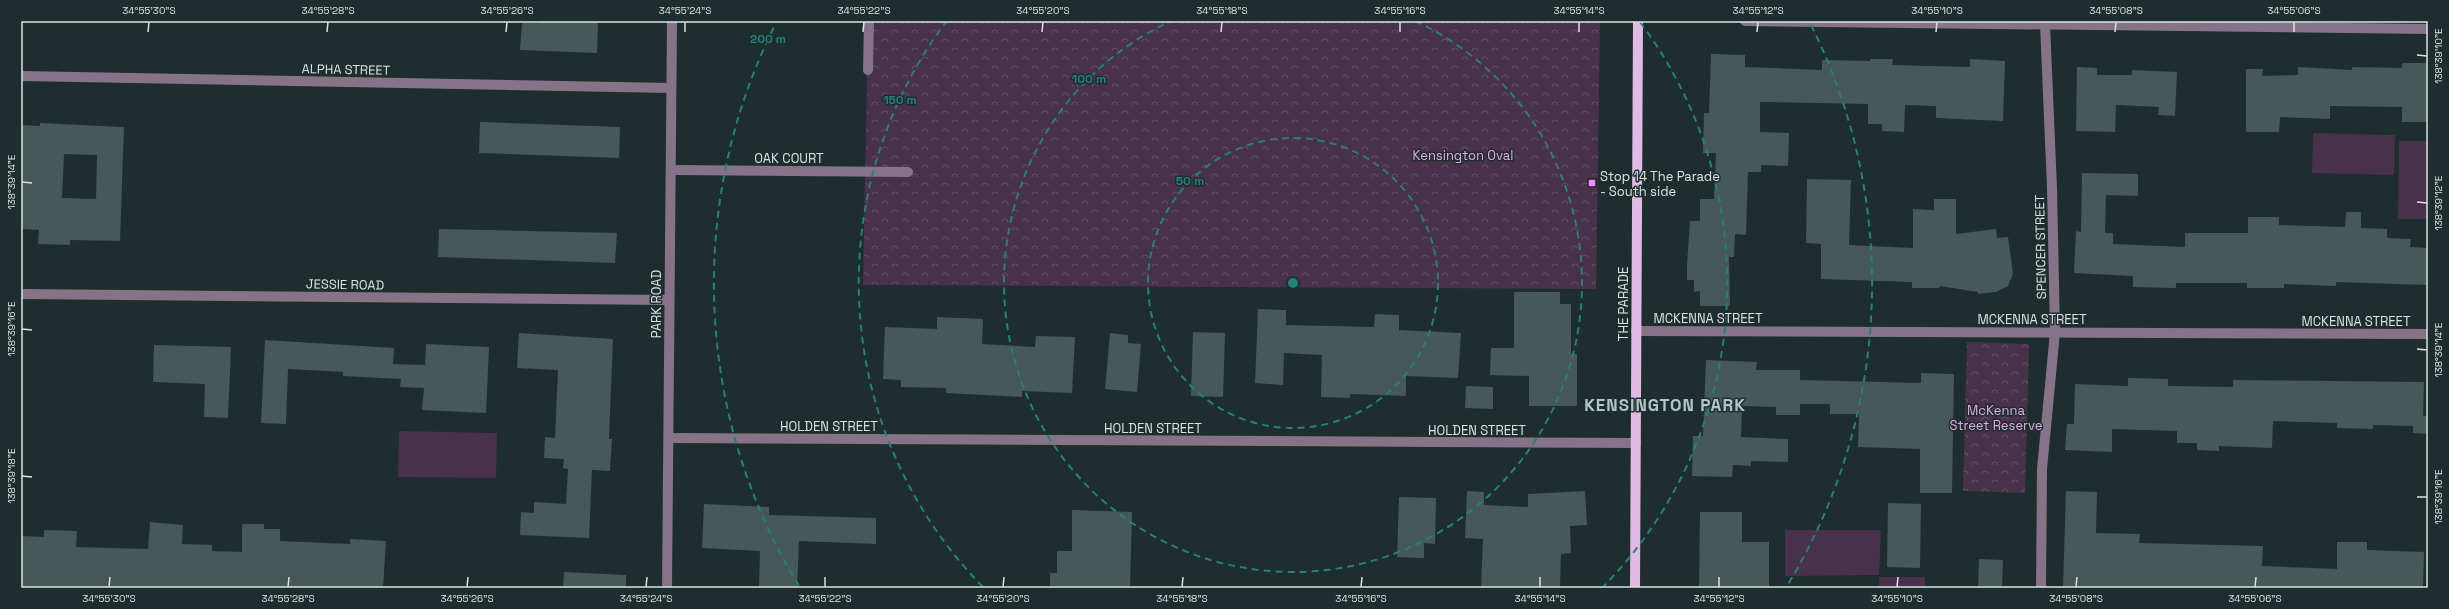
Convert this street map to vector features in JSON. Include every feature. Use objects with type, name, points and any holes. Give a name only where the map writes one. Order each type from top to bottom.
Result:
[{"type":"main road","name":"THE PARADE","points":[[1635,588],[1638,21]]},
{"type":"street","name":"PARK ROAD","points":[[667,588],[672,21]]},
{"type":"street","points":[[868,70],[869,21]]},
{"type":"street","points":[[1746,21],[2045,24],[2328,24],[2428,29]]},
{"type":"street","name":"SPENCER STREET","points":[[2041,588],[2042,469],[2055,332],[2052,188],[2045,24]]},
{"type":"street","name":"ALPHA STREET","points":[[21,76],[672,88]]},
{"type":"street","name":"OAK COURT","points":[[671,170],[908,172]]},
{"type":"street","name":"JESSIE ROAD","points":[[21,294],[669,300]]},
{"type":"street","name":"MCKENNA STREET","points":[[1636,331],[2428,334]]},
{"type":"street","name":"HOLDEN STREET","points":[[669,438],[1636,443]]},
{"type":"green space","name":"Kensington Oval","points":[[868,21],[1600,21],[1596,289],[863,285]]},
{"type":"green space","points":[[2313,133],[2395,135],[2394,175],[2312,173]]},
{"type":"green space","points":[[2399,141],[2428,141],[2428,219],[2398,219]]},
{"type":"green space","name":"McKenna Street Reserve","points":[[1967,342],[2029,344],[2025,493],[1963,491]]},
{"type":"green space","points":[[399,431],[497,433],[496,478],[398,477]]},
{"type":"green space","points":[[1785,530],[1881,530],[1879,575],[1785,576]]},
{"type":"green space","points":[[1879,577],[1925,577],[1925,588],[1879,588]]},
{"type":"building","points":[[540,21],[598,21],[597,53],[520,50],[522,23],[540,23]]},
{"type":"building","points":[[1711,54],[1745,55],[1745,67],[1822,70],[1822,60],[1870,61],[1870,59],[1893,59],[1892,65],[1970,67],[1970,59],[2005,61],[2003,121],[1936,118],[1936,106],[1905,105],[1904,132],[1882,131],[1882,124],[1868,124],[1868,104],[1760,102],[1760,132],[1789,133],[1788,166],[1761,165],[1761,172],[1748,172],[1746,235],[1735,234],[1734,257],[1729,257],[1730,306],[1700,306],[1700,291],[1694,292],[1694,280],[1687,280],[1687,265],[1690,221],[1700,221],[1700,199],[1714,199],[1716,153],[1703,153],[1704,113],[1709,113]]},
{"type":"building","points":[[2402,63],[2428,63],[2428,122],[2402,122],[2402,107],[2330,106],[2330,119],[2280,117],[2279,132],[2246,132],[2246,69],[2263,69],[2262,76],[2298,75],[2298,67],[2352,70],[2352,67],[2402,68]]},
{"type":"building","points":[[2077,67],[2097,68],[2097,75],[2132,75],[2132,70],[2177,72],[2175,116],[2158,115],[2159,107],[2116,105],[2115,132],[2076,131]]},
{"type":"building","points":[[480,122],[620,127],[619,158],[479,153]]},
{"type":"building","points":[[40,123],[124,127],[120,241],[70,240],[70,245],[38,244],[39,230],[21,229],[21,125],[40,126]],"holes":[[[64,154],[97,155],[96,199],[62,198]]]},
{"type":"building","points":[[2082,173],[2138,174],[2138,196],[2106,195],[2105,233],[2113,233],[2113,244],[2185,247],[2185,233],[2248,233],[2248,217],[2279,217],[2279,225],[2345,227],[2346,212],[2361,212],[2361,228],[2387,229],[2387,238],[2411,239],[2410,247],[2428,248],[2428,285],[2336,282],[2336,286],[2284,284],[2284,288],[2247,288],[2247,283],[2176,283],[2176,288],[2133,287],[2133,276],[2074,273],[2076,231],[2081,232]]},
{"type":"building","points":[[1807,179],[1851,180],[1849,245],[1913,248],[1913,209],[1934,210],[1934,199],[1956,199],[1956,234],[1996,229],[1997,238],[2008,237],[2013,274],[2008,286],[1996,292],[1978,294],[1978,292],[1940,286],[1939,288],[1912,288],[1912,282],[1821,279],[1821,244],[1806,243]]},
{"type":"building","points":[[439,229],[617,233],[615,263],[438,257]]},
{"type":"building","points":[[1514,292],[1560,292],[1560,304],[1571,304],[1571,354],[1577,354],[1577,406],[1529,406],[1529,376],[1490,375],[1491,348],[1514,348]]},
{"type":"building","points":[[1258,309],[1286,310],[1286,325],[1374,327],[1375,314],[1399,315],[1399,330],[1461,333],[1458,378],[1406,376],[1406,396],[1350,394],[1350,398],[1321,397],[1322,355],[1284,353],[1283,385],[1255,383]]},
{"type":"building","points":[[937,317],[983,319],[982,344],[1035,347],[1036,336],[1075,337],[1072,393],[1022,391],[1022,397],[946,393],[946,388],[901,387],[901,380],[883,379],[885,327],[937,329]]},
{"type":"building","points":[[1193,332],[1225,333],[1223,397],[1191,396]]},
{"type":"building","points":[[519,333],[613,339],[609,439],[612,439],[610,471],[592,470],[589,538],[520,535],[521,512],[534,513],[534,502],[566,504],[568,469],[563,468],[564,459],[544,458],[545,437],[555,438],[558,370],[517,368]]},
{"type":"building","points":[[1110,333],[1128,335],[1128,343],[1141,344],[1137,392],[1105,389]]},
{"type":"building","points":[[265,340],[394,348],[393,364],[425,365],[426,344],[489,347],[486,413],[422,410],[424,388],[400,387],[401,379],[343,376],[343,372],[288,369],[286,424],[261,423]]},
{"type":"building","points":[[154,345],[231,347],[228,418],[204,417],[205,384],[153,382]]},
{"type":"building","points":[[1706,360],[1757,362],[1756,370],[1800,370],[1800,380],[1921,383],[1921,373],[1954,374],[1952,493],[1920,493],[1920,449],[1858,447],[1859,414],[1830,414],[1830,404],[1800,404],[1800,415],[1776,415],[1776,407],[1742,406],[1741,437],[1788,439],[1788,462],[1751,461],[1751,466],[1733,465],[1732,477],[1692,476],[1693,436],[1703,436]]},
{"type":"building","points":[[2128,378],[2168,379],[2168,386],[2233,387],[2233,380],[2424,382],[2423,416],[2428,416],[2428,434],[2413,433],[2413,426],[2373,425],[2373,429],[2337,428],[2337,423],[2273,421],[2272,448],[2219,446],[2219,451],[2197,450],[2197,443],[2177,443],[2177,431],[2112,429],[2112,452],[2065,450],[2067,424],[2074,424],[2075,384],[2128,386]]},
{"type":"building","points":[[1466,386],[1493,387],[1493,409],[1465,408]]},
{"type":"building","points":[[1467,491],[1484,492],[1484,505],[1528,507],[1528,494],[1585,491],[1587,525],[1570,526],[1571,553],[1561,554],[1560,588],[1481,588],[1483,539],[1465,538]]},
{"type":"building","points":[[2066,491],[2097,492],[2096,533],[2140,534],[2139,543],[2263,546],[2262,566],[2337,569],[2337,542],[2367,542],[2367,550],[2424,552],[2423,588],[2063,588]]},
{"type":"building","points":[[1399,497],[1436,498],[1435,544],[1424,543],[1424,558],[1397,557]]},
{"type":"building","points":[[1888,503],[1921,504],[1920,568],[1887,567]]},
{"type":"building","points":[[704,504],[769,507],[769,515],[876,518],[876,544],[799,541],[797,588],[759,588],[760,551],[702,548]]},
{"type":"building","points":[[1072,510],[1132,512],[1130,588],[1050,588],[1050,573],[1057,573],[1057,551],[1072,551]]},
{"type":"building","points":[[1700,512],[1742,512],[1742,542],[1769,542],[1769,588],[1699,588]]},
{"type":"building","points":[[150,522],[183,525],[182,544],[212,545],[212,551],[242,552],[242,524],[264,524],[264,529],[280,529],[280,541],[350,544],[350,539],[386,541],[383,588],[21,588],[21,536],[44,537],[44,530],[77,531],[76,547],[148,549]]},
{"type":"building","points":[[1979,559],[2003,560],[2002,588],[1978,588]]},
{"type":"building","points":[[564,572],[626,575],[626,588],[563,588]]},
{"type":"place","name":"Stop 14 The Parade - South side","points":[[1592,183]]},
{"type":"district","name":"KENSINGTON PARK","points":[[1665,405]]}]
